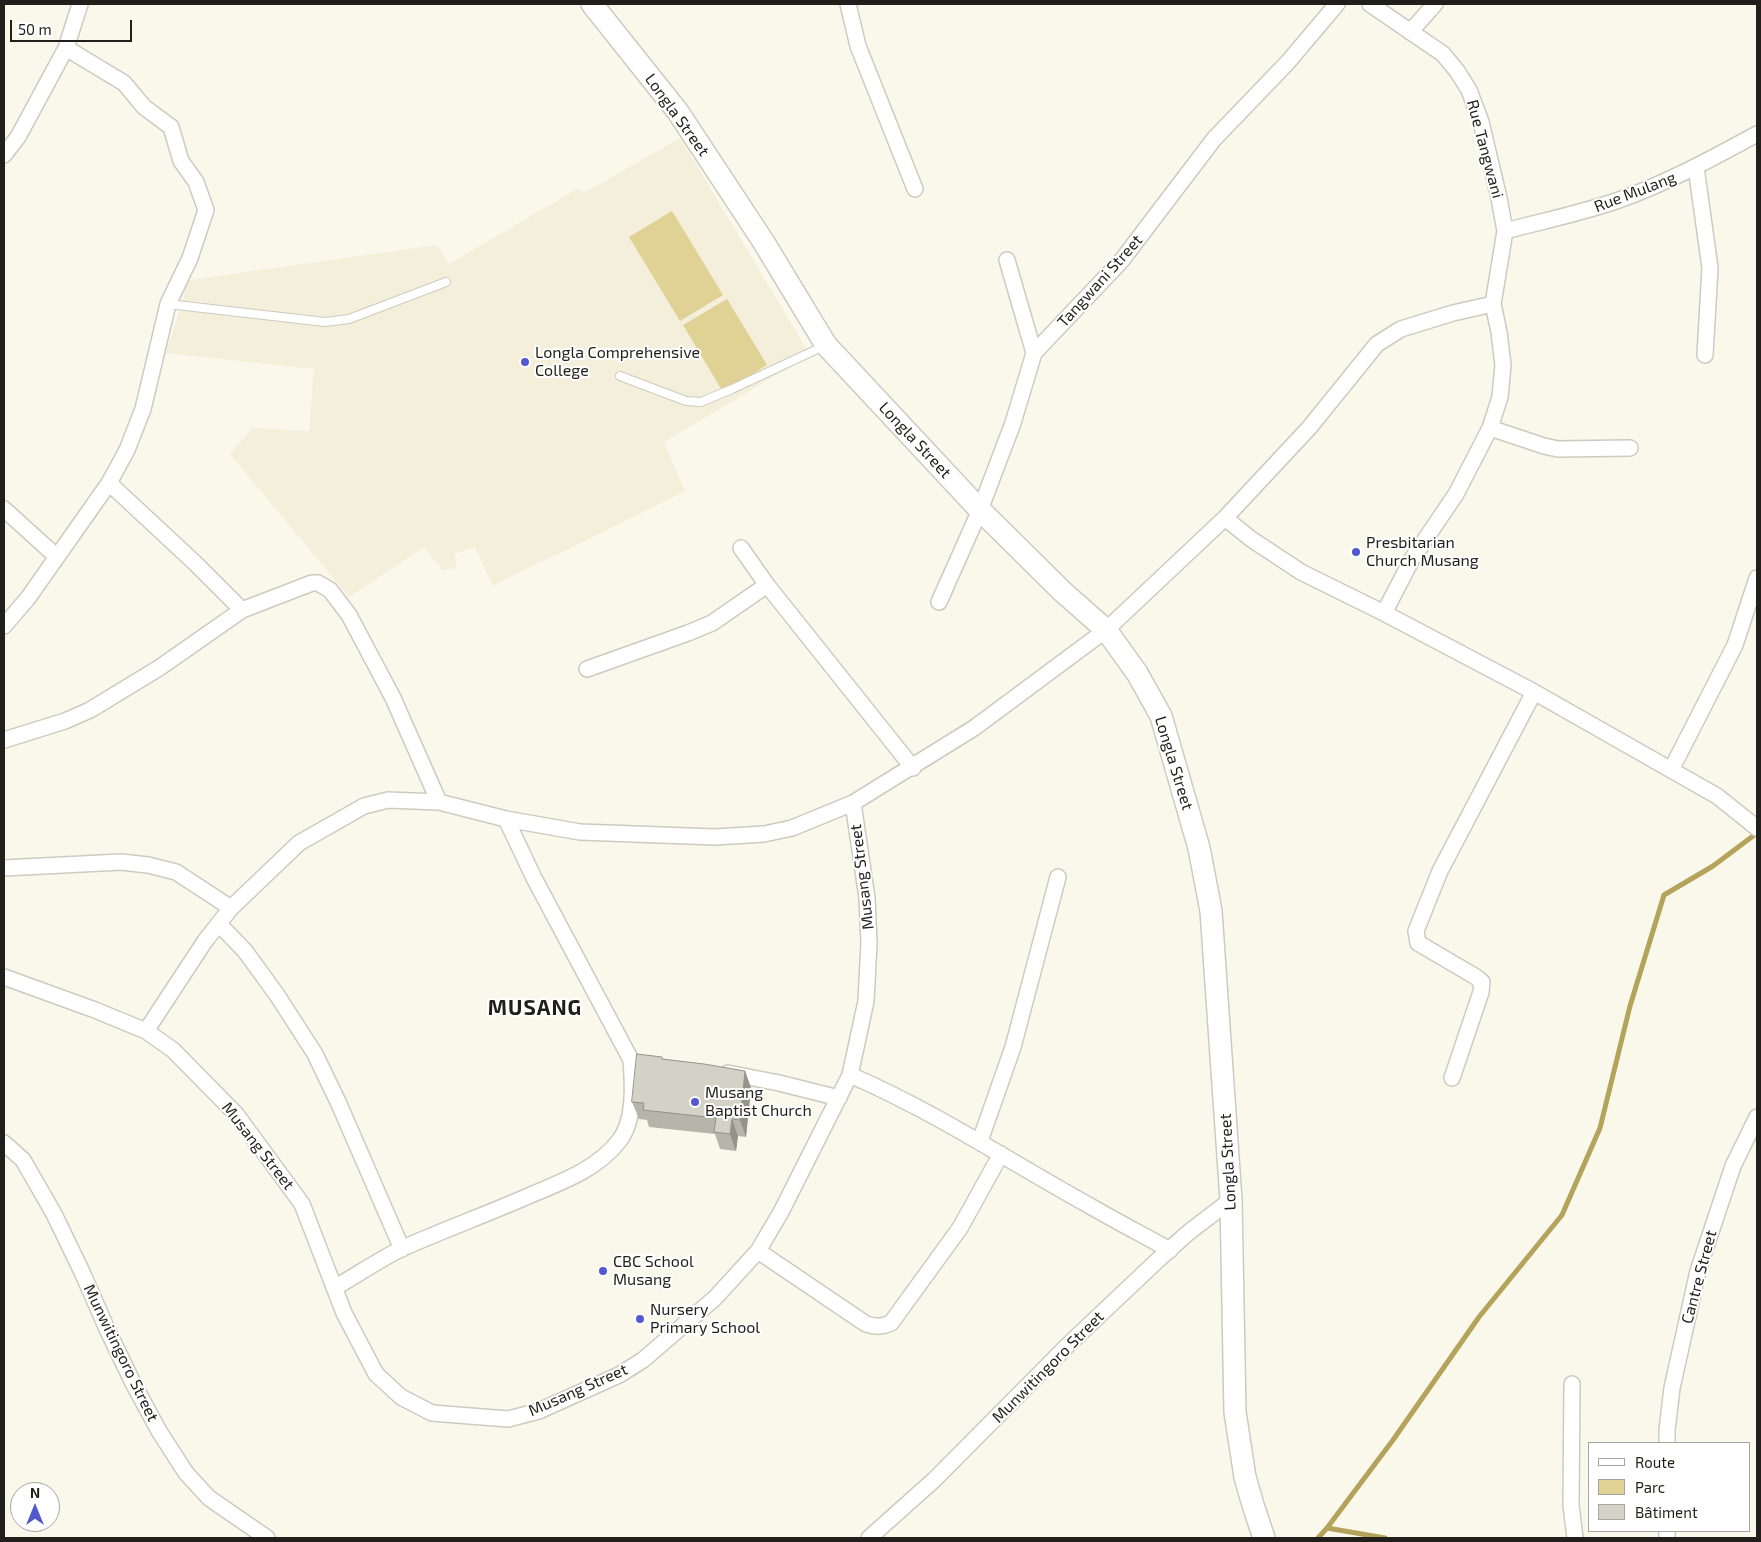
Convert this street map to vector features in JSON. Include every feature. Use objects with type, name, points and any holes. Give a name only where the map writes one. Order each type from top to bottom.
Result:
[{"type":"main road","name":"Longla Street","points":[[592,4],[678,112],[763,241],[826,345],[980,510],[1063,592],[1106,630],[1138,673],[1161,716],[1199,848],[1211,912],[1231,1200],[1235,1412],[1245,1477],[1264,1538]]},
{"type":"street","points":[[4,155],[18,137],[66,48],[80,4]]},
{"type":"street","points":[[848,4],[858,46],[915,189]]},
{"type":"street","name":"Tangwani Street","points":[[939,602],[980,510],[1013,423],[1034,352],[1122,260],[1214,139],[1288,62],[1337,4]]},
{"type":"street","name":"Rue Tangwani","points":[[1370,4],[1443,54],[1469,90],[1481,122],[1505,231]]},
{"type":"street","points":[[1410,32],[1435,4]]},
{"type":"street","points":[[4,626],[28,598],[109,483],[127,450],[143,409],[168,304],[190,258],[206,210],[196,182],[181,161],[171,127],[144,107],[124,82],[66,48]]},
{"type":"street","name":"Rue Mulang","points":[[1505,231],[1621,200],[1696,167],[1757,134]]},
{"type":"street","points":[[1696,167],[1710,268],[1705,355]]},
{"type":"street","points":[[1384,613],[1412,559],[1456,494],[1490,428],[1500,397],[1503,365],[1493,304],[1505,231]]},
{"type":"street","points":[[1007,260],[1034,352]]},
{"type":"street","points":[[146,1031],[174,987],[231,908],[299,842],[364,806],[388,800],[439,802],[506,819],[580,832],[715,837],[764,834],[792,828],[853,804],[974,728],[1106,630],[1225,518],[1309,428],[1377,344],[1401,330],[1493,304]]},
{"type":"street","points":[[1490,428],[1544,446],[1558,448],[1630,448]]},
{"type":"street","points":[[109,483],[242,610]]},
{"type":"street","points":[[4,510],[57,557]]},
{"type":"street","points":[[1225,518],[1251,540],[1301,572],[1384,613],[1534,692],[1717,796],[1757,828]]},
{"type":"street","points":[[741,548],[767,585],[913,768]]},
{"type":"street","points":[[1671,770],[1735,645],[1757,578]]},
{"type":"street","points":[[4,740],[65,721],[90,710],[159,668],[242,610],[312,583],[318,583],[330,590],[349,615],[393,698],[439,802]]},
{"type":"street","points":[[587,669],[712,623],[767,585]]},
{"type":"street","points":[[1452,1078],[1481,992],[1482,982],[1418,943],[1416,931],[1440,871],[1534,692]]},
{"type":"street","name":"Musang Street","points":[[4,977],[146,1031],[172,1050],[236,1114],[302,1204],[344,1313],[376,1374],[401,1397],[432,1413],[508,1419],[539,1411],[619,1375],[643,1360],[715,1298],[758,1251],[781,1212],[850,1075],[866,1001],[869,944],[867,898],[853,804]]},
{"type":"street","points":[[334,1288],[402,1249],[484,1216],[581,1173],[602,1159],[620,1140],[630,1123],[633,1081],[631,1060],[534,878],[506,819]]},
{"type":"street","points":[[4,868],[121,862],[148,865],[176,872],[231,908]]},
{"type":"street","points":[[980,1141],[1013,1047],[1058,877]]},
{"type":"street","points":[[219,924],[245,951],[277,995],[315,1054],[339,1104],[402,1249]]},
{"type":"street","points":[[631,1060],[648,1062]]},
{"type":"street","points":[[717,1072],[779,1083],[839,1098]]},
{"type":"street","points":[[850,1075],[884,1090],[980,1141],[1089,1206],[1170,1250]]},
{"type":"street","name":"Cantre Street","points":[[1667,1442],[1672,1388],[1698,1271],[1733,1166],[1757,1117]]},
{"type":"street","name":"Munwitingoro Street","points":[[4,1143],[23,1160],[54,1214],[82,1272],[106,1329],[134,1385],[186,1473],[210,1498],[267,1538]]},
{"type":"street","points":[[758,1251],[866,1324],[876,1327],[884,1326],[891,1323],[960,1228],[1001,1154]]},
{"type":"street","name":"Munwitingoro Street","points":[[869,1538],[934,1480],[1069,1344],[1189,1232],[1231,1200]]},
{"type":"street","points":[[1572,1384],[1571,1505],[1575,1538]]},
{"type":"lane","points":[[168,304],[325,322],[349,319],[446,282]]},
{"type":"lane","points":[[620,376],[686,401],[701,402],[826,345]]},
{"type":"shaded area","name":"Longla Comprehensive College","points":[[680,138],[810,355],[664,442],[685,491],[493,586],[475,547],[454,554],[457,568],[442,570],[424,547],[349,597],[230,454],[252,428],[309,431],[314,369],[166,353],[184,297],[183,281],[437,245],[449,264],[577,189],[586,192]]},
{"type":"green space","points":[[672,211],[723,295],[680,321],[629,237]]},
{"type":"green space","points":[[727,299],[767,365],[723,392],[683,325]]},
{"type":"building","name":"Musang Baptist Church","points":[[637,1054],[745,1071],[740,1120],[732,1119],[730,1134],[714,1132],[716,1118],[643,1110],[644,1103],[632,1102]]},
{"type":"waterway","points":[[1327,1528],[1393,1440],[1479,1317],[1562,1215],[1600,1128],[1630,1006],[1664,895],[1713,866],[1757,833]]},
{"type":"waterway","points":[[1318,1538],[1327,1528],[1385,1538]]},
{"type":"place","name":"Longla Comprehensive College","points":[[525,362]]},
{"type":"place","name":"Presbitarian Church Musang","points":[[1356,552]]},
{"type":"place","name":"Musang Baptist Church","points":[[695,1102]]},
{"type":"place","name":"CBC School Musang","points":[[603,1271]]},
{"type":"place","name":"Nursery Primary School","points":[[640,1319]]},
{"type":"district","name":"MUSANG","points":[[535,1008]]}]
